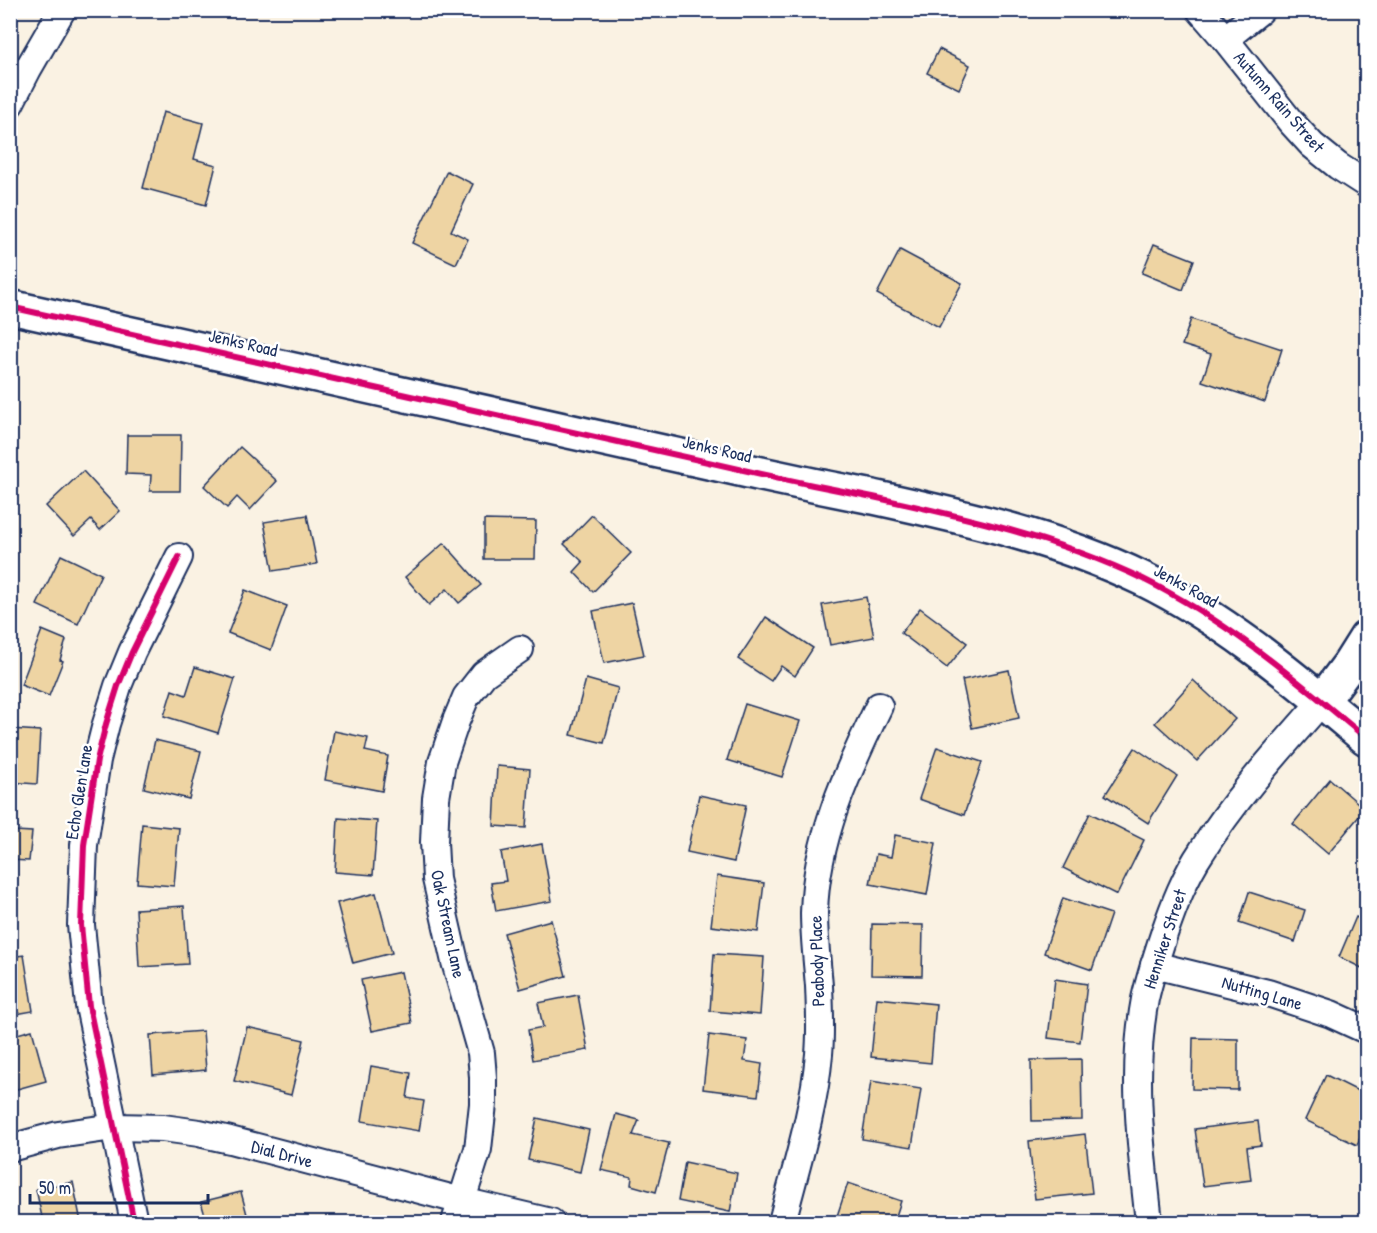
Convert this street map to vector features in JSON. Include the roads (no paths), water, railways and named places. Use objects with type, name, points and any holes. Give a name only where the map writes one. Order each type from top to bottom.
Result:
[{"type":"street","points":[[10,104],[62,10]]},
{"type":"street","name":"Autumn Rain Street","points":[[1200,10],[1311,145],[1366,184]]},
{"type":"street","points":[[1225,39],[1262,10]]},
{"type":"street","name":"Jenks Road","points":[[10,307],[931,510],[1005,528],[1060,545],[1142,579],[1218,621],[1278,665],[1366,738]]},
{"type":"street","name":"Echo Glen Lane","points":[[134,1222],[89,1006],[81,925],[84,844],[98,760],[118,686],[179,557]]},
{"type":"street","points":[[1322,701],[1366,638]]},
{"type":"street","name":"Oak Stream Lane","points":[[459,1212],[478,1149],[483,1104],[483,1077],[481,1053],[455,962],[436,879],[434,842],[436,798],[442,762],[466,697],[484,674],[520,649]]},
{"type":"street","name":"Henniker Street","points":[[1149,1222],[1143,1169],[1138,1083],[1139,1045],[1145,999],[1154,964],[1173,908],[1202,850],[1248,788],[1322,701]]},
{"type":"street","name":"Peabody Place","points":[[782,1222],[808,1123],[819,1052],[819,987],[814,939],[814,910],[822,852],[830,818],[842,786],[879,706]]},
{"type":"street","name":"Nutting Lane","points":[[1154,964],[1268,993],[1331,1014],[1366,1030]]},
{"type":"street","name":"Dial Drive","points":[[10,1148],[58,1135],[114,1127],[164,1128],[199,1133],[459,1212],[551,1222]]}]
